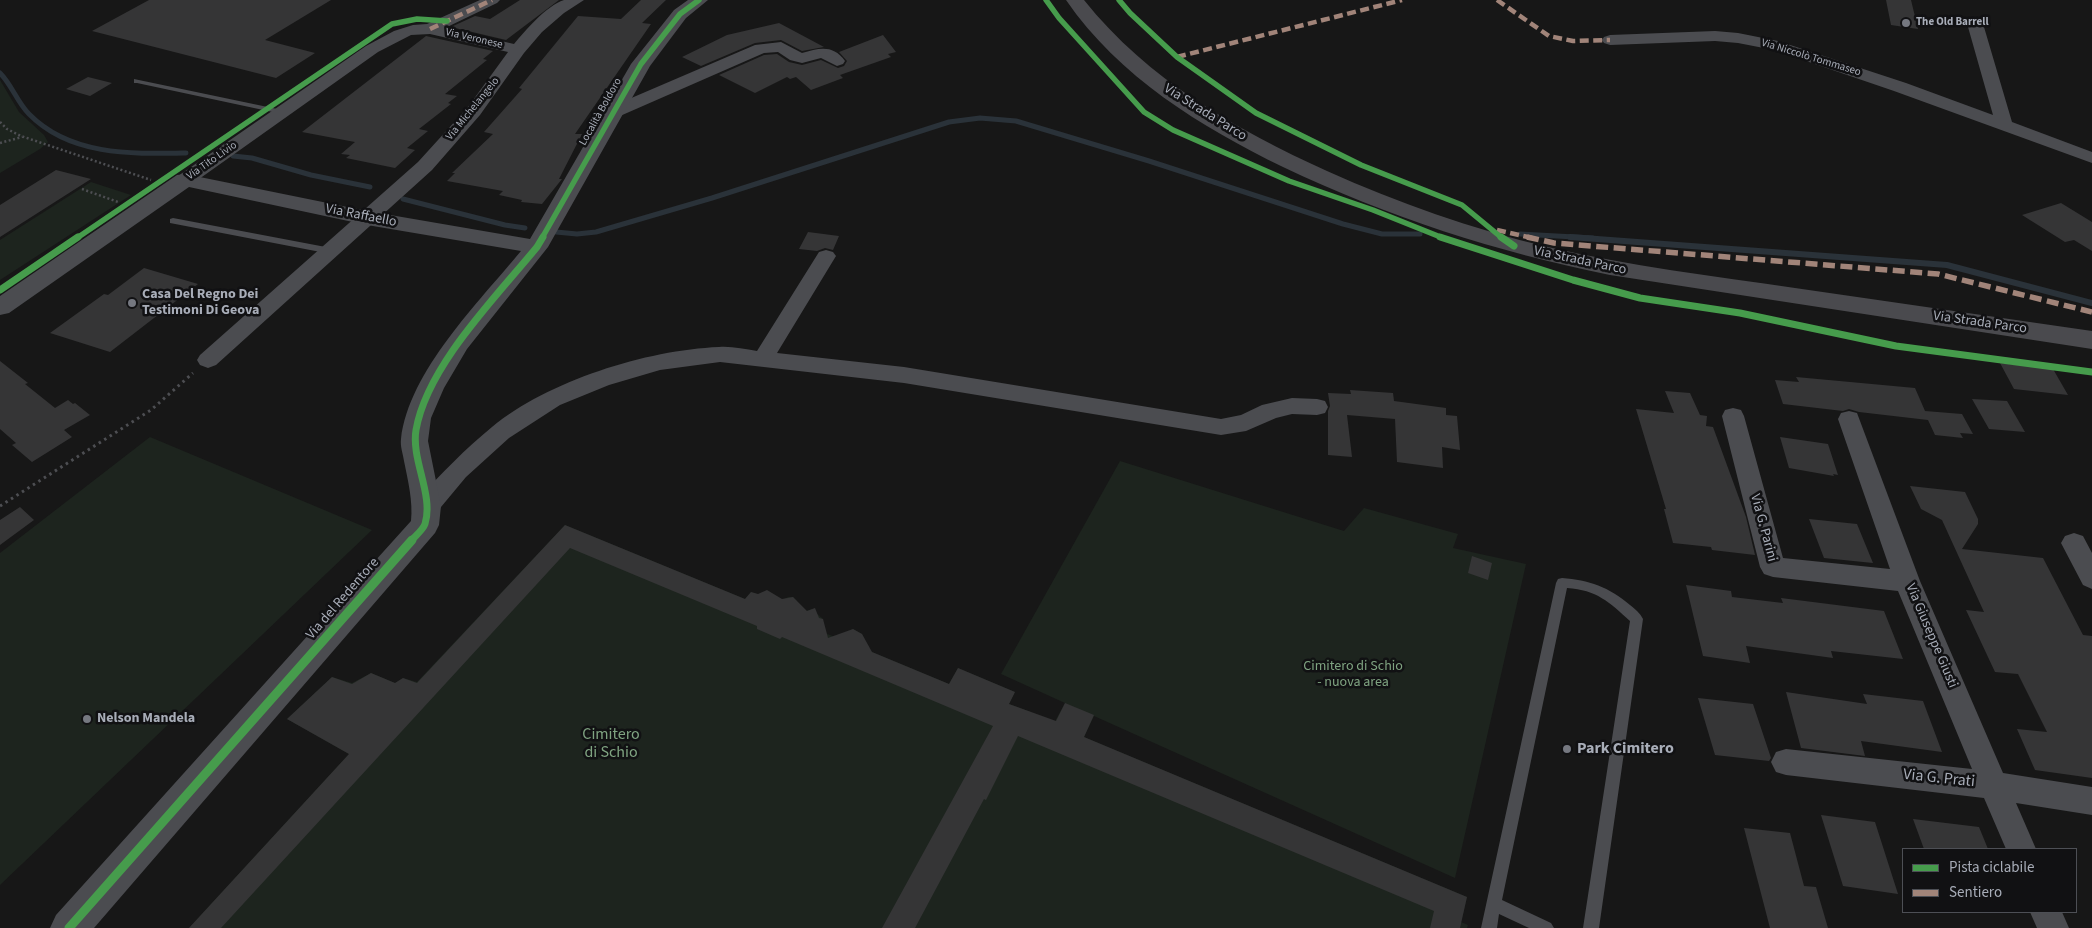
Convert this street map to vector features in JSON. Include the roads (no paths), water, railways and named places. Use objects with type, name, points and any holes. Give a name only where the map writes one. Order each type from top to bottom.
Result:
[{"type":"main road","name":"Via Strada Parco","points":[[1075,0],[1099,30],[1136,66],[1167,90],[1217,123],[1300,166],[1363,194],[1456,228],[1514,246],[1626,271],[2092,340]]},
{"type":"street","points":[[430,29],[492,0]]},
{"type":"street","name":"Via Michelangelo","points":[[208,360],[425,166],[474,111],[518,50],[549,17],[576,0]]},
{"type":"street","name":"Località Boldoro","points":[[540,241],[641,64],[680,14],[699,0]]},
{"type":"street","points":[[1976,27],[2004,124]]},
{"type":"street","name":"Via Tito Livio","points":[[0,307],[372,49],[402,31],[415,28],[430,29]]},
{"type":"street","name":"Via Veronese","points":[[430,29],[518,50]]},
{"type":"street","name":"Via Niccolò Tommaseo","points":[[1610,40],[1715,36],[1754,41],[1866,75],[2004,124],[2092,158]]},
{"type":"street","points":[[614,112],[761,48],[781,47],[802,58],[824,52],[837,61]]},
{"type":"street","name":"Via Raffaello","points":[[185,180],[367,218],[540,241]]},
{"type":"street","name":"Via del Redentore","points":[[69,928],[425,525],[427,506],[414,440],[418,418],[431,387],[458,343],[540,241]]},
{"type":"street","points":[[763,358],[826,256]]},
{"type":"street","points":[[427,506],[458,472],[501,432],[552,399],[601,379],[660,362],[720,354],[904,375],[1221,427],[1246,423],[1270,411],[1292,406],[1317,407]]},
{"type":"street","name":"Via G. Parini","points":[[1733,416],[1772,567],[1907,580]]},
{"type":"street","name":"Via Giuseppe Giusti","points":[[1849,419],[1907,580],[2021,848]]},
{"type":"street","points":[[2074,543],[2092,578]]},
{"type":"street","name":"Via G. Prati","points":[[1786,762],[1994,785],[2092,801]]},
{"type":"street","points":[[2046,913],[2053,928]]},
{"type":"lane","points":[[138,80],[282,112]]},
{"type":"lane","points":[[173,222],[331,251]]},
{"type":"lane","points":[[1489,928],[1562,583],[1585,584],[1608,593],[1637,619],[1591,928]]},
{"type":"lane","points":[[1494,904],[1546,928]]},
{"type":"waterway","points":[[0,73],[29,114],[45,128],[63,138],[103,150],[144,153],[186,153]]},
{"type":"waterway","points":[[556,232],[577,234],[596,232],[712,198],[949,122],[980,118],[1016,121],[1149,161],[1343,224],[1382,234],[1420,234]]},
{"type":"waterway","points":[[233,156],[252,158],[311,175],[370,187]]},
{"type":"waterway","points":[[403,199],[505,225],[525,228]]},
{"type":"waterway","points":[[1520,234],[1593,238]]},
{"type":"waterway","points":[[1570,237],[1947,265],[2092,303]]},
{"type":"place","name":"The Old Barrell","points":[[1906,23]]},
{"type":"place","name":"Casa Del Regno Dei Testimoni Di Geova","points":[[132,303]]},
{"type":"place","name":"Nelson Mandela","points":[[87,719]]},
{"type":"place","name":"Park Cimitero","points":[[1567,749]]},
{"type":"park label","name":"Cimitero di Schio - nuova area","points":[[1353,676]]},
{"type":"park label","name":"Cimitero di Schio","points":[[611,744]]}]
